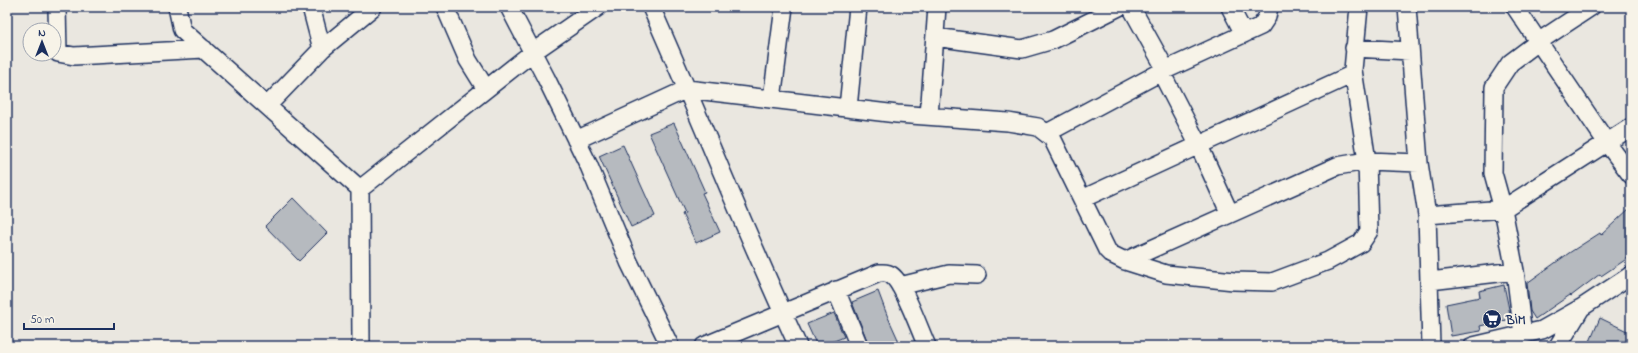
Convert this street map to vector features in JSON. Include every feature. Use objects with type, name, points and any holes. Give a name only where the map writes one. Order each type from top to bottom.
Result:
[{"type":"street","points":[[57,7],[58,53],[74,56],[204,49]]},
{"type":"street","points":[[178,7],[182,30],[360,189],[361,342]]},
{"type":"street","points":[[311,7],[322,49]]},
{"type":"street","points":[[267,106],[322,49],[373,7]]},
{"type":"street","points":[[446,7],[468,60],[486,89]]},
{"type":"street","points":[[509,7],[533,52],[589,166],[629,262],[670,346]]},
{"type":"street","points":[[360,189],[533,52],[598,7]]},
{"type":"street","points":[[651,7],[782,313],[798,346]]},
{"type":"street","points":[[772,99],[784,7]]},
{"type":"street","points":[[848,108],[858,7]]},
{"type":"street","points":[[929,116],[937,7]]},
{"type":"street","points":[[935,37],[1022,49],[1053,40],[1119,7]]},
{"type":"street","points":[[1131,7],[1199,146],[1230,214]]},
{"type":"street","points":[[1230,7],[1244,34]]},
{"type":"street","points":[[1047,134],[1163,71],[1261,26],[1267,17],[1269,7]]},
{"type":"street","points":[[576,140],[687,89],[848,108],[1008,122],[1038,127],[1052,138],[1107,250],[1111,254],[1125,261],[1166,274],[1234,281],[1272,282],[1328,261],[1361,243],[1370,231],[1367,162],[1353,74],[1358,7]]},
{"type":"street","points":[[1407,7],[1419,163],[1427,215],[1431,346]]},
{"type":"street","points":[[1515,7],[1607,143],[1631,175]]},
{"type":"street","points":[[1518,339],[1515,271],[1503,209],[1493,173],[1494,87],[1510,63],[1538,42],[1591,7]]},
{"type":"street","points":[[1354,48],[1410,51]]},
{"type":"street","points":[[1082,199],[1353,74]]},
{"type":"street","points":[[1427,215],[1503,209],[1631,127]]},
{"type":"street","points":[[1125,261],[1337,166],[1367,162],[1419,163]]},
{"type":"street","points":[[1430,281],[1515,271]]},
{"type":"street","points":[[704,346],[836,290],[878,273],[885,272],[891,275],[900,286],[926,346]]},
{"type":"street","points":[[900,286],[948,274],[977,275]]},
{"type":"street","points":[[1473,346],[1518,339],[1542,330],[1581,308],[1631,275]]},
{"type":"street","points":[[836,290],[860,346]]},
{"type":"street","points":[[1558,346],[1581,308]]},
{"type":"street","points":[[1542,330],[1549,337],[1554,346]]},
{"type":"building","points":[[674,123],[705,192],[702,193],[720,232],[696,243],[682,214],[685,213],[649,133]]},
{"type":"building","points":[[623,145],[655,216],[631,227],[599,156]]},
{"type":"building","points":[[293,198],[327,233],[299,261],[265,226]]},
{"type":"building","points":[[1631,207],[1631,256],[1601,276],[1600,274],[1571,296],[1570,295],[1535,319],[1530,311],[1527,283],[1569,253],[1600,233],[1601,235]]},
{"type":"building","points":[[1504,285],[1511,319],[1480,326],[1481,331],[1451,336],[1446,304],[1480,297],[1479,291]]},
{"type":"building","points":[[878,291],[901,346],[870,346],[868,343],[852,302]]},
{"type":"building","points":[[834,313],[844,337],[822,346],[817,346],[807,324]]},
{"type":"building","points":[[1600,318],[1629,332],[1631,335],[1631,346],[1588,346]]},
{"type":"place","name":"BİM","points":[[1492,319]]}]
